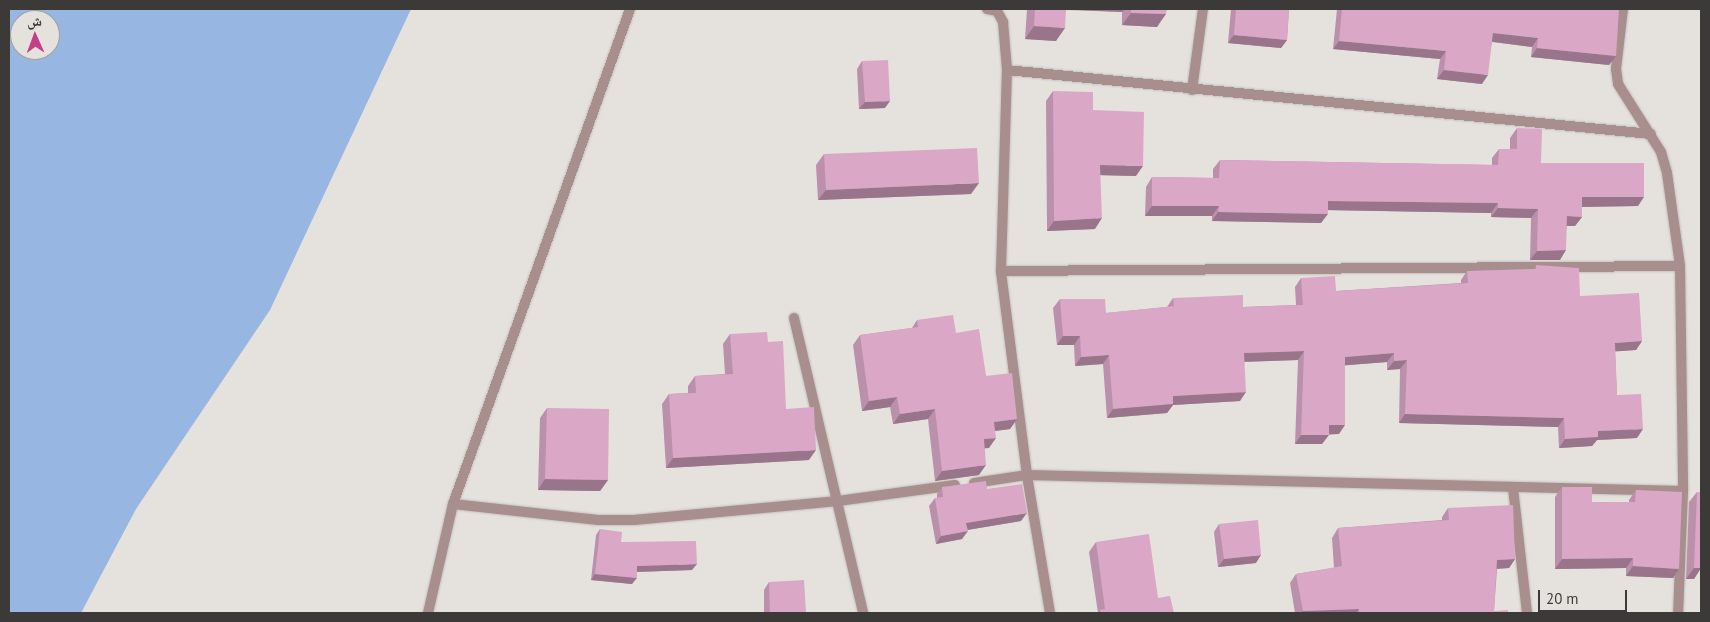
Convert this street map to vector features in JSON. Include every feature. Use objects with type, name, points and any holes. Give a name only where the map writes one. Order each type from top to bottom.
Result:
[{"type":"street","points":[[428,613],[453,504],[630,9]]},
{"type":"street","points":[[987,9],[997,12],[1003,22],[1007,70],[1002,271],[1027,475],[1050,613]]},
{"type":"street","points":[[1192,90],[1203,9]]},
{"type":"street","points":[[1623,9],[1616,69],[1618,84],[1650,134],[1667,173],[1680,266],[1683,491],[1678,613]]},
{"type":"street","points":[[1007,70],[1192,90],[1650,134]]},
{"type":"street","points":[[1002,271],[1680,266]]},
{"type":"street","points":[[794,318],[863,613]]},
{"type":"street","points":[[453,504],[598,520],[838,501],[1027,475],[1683,491]]},
{"type":"street","points":[[1513,488],[1527,613]]},
{"type":"water","points":[[9,9],[411,9],[270,310],[136,509],[81,613],[9,613]]},
{"type":"building","points":[[1035,9],[1066,9],[1065,28],[1034,26]]},
{"type":"building","points":[[1131,9],[1167,9],[1166,14],[1131,13]]},
{"type":"building","points":[[1236,9],[1289,9],[1287,40],[1234,35]]},
{"type":"building","points":[[1342,9],[1619,9],[1616,56],[1537,48],[1538,38],[1493,33],[1488,75],[1444,70],[1446,51],[1339,41]]},
{"type":"building","points":[[888,60],[890,101],[865,102],[862,61]]},
{"type":"building","points":[[1053,91],[1093,92],[1093,110],[1144,112],[1143,166],[1100,165],[1102,218],[1054,221]]},
{"type":"building","points":[[1517,128],[1542,129],[1541,163],[1644,163],[1644,197],[1582,197],[1582,217],[1567,216],[1566,250],[1537,251],[1538,209],[1498,208],[1498,203],[1328,201],[1328,214],[1218,212],[1219,206],[1152,206],[1152,177],[1219,178],[1220,160],[1498,165],[1499,149],[1517,149]]},
{"type":"building","points":[[977,148],[979,183],[826,190],[824,154]]},
{"type":"building","points":[[1536,265],[1579,268],[1580,296],[1639,293],[1642,341],[1615,343],[1617,395],[1641,394],[1643,429],[1598,431],[1598,437],[1565,439],[1564,418],[1405,414],[1407,360],[1394,361],[1394,353],[1345,357],[1345,425],[1329,425],[1329,435],[1301,435],[1304,351],[1244,353],[1246,392],[1173,396],[1173,404],[1113,409],[1109,355],[1081,357],[1080,336],[1063,336],[1060,299],[1105,299],[1106,313],[1174,306],[1173,298],[1243,295],[1243,307],[1303,305],[1301,278],[1335,276],[1336,291],[1468,283],[1467,271],[1536,269]]},
{"type":"building","points":[[953,315],[956,333],[979,329],[986,376],[1012,373],[1017,419],[994,422],[996,438],[984,439],[986,465],[942,471],[935,409],[900,414],[897,397],[869,401],[860,335],[918,327],[917,320]]},
{"type":"building","points":[[767,332],[768,342],[783,341],[786,409],[814,407],[816,450],[673,458],[669,394],[696,393],[695,376],[733,374],[730,334]]},
{"type":"building","points":[[547,408],[609,409],[608,480],[545,479]]},
{"type":"building","points":[[986,481],[987,489],[1022,484],[1027,513],[966,523],[968,531],[941,536],[935,498],[943,497],[942,487]]},
{"type":"building","points":[[1562,487],[1592,487],[1592,502],[1635,502],[1636,490],[1682,492],[1679,569],[1633,566],[1633,558],[1562,559]]},
{"type":"building","points":[[1697,492],[1701,492],[1701,568],[1694,568]]},
{"type":"building","points":[[1513,505],[1515,559],[1497,560],[1494,611],[1508,610],[1508,613],[1359,613],[1359,609],[1303,611],[1296,574],[1342,566],[1338,528],[1449,520],[1448,508]]},
{"type":"building","points":[[1258,520],[1261,555],[1224,559],[1219,524]]},
{"type":"building","points":[[600,529],[622,532],[621,542],[696,541],[697,564],[637,566],[637,578],[595,574]]},
{"type":"building","points":[[1149,534],[1158,598],[1170,596],[1174,613],[1101,613],[1100,610],[1105,609],[1096,542]]},
{"type":"building","points":[[804,580],[806,613],[770,613],[769,582]]}]
